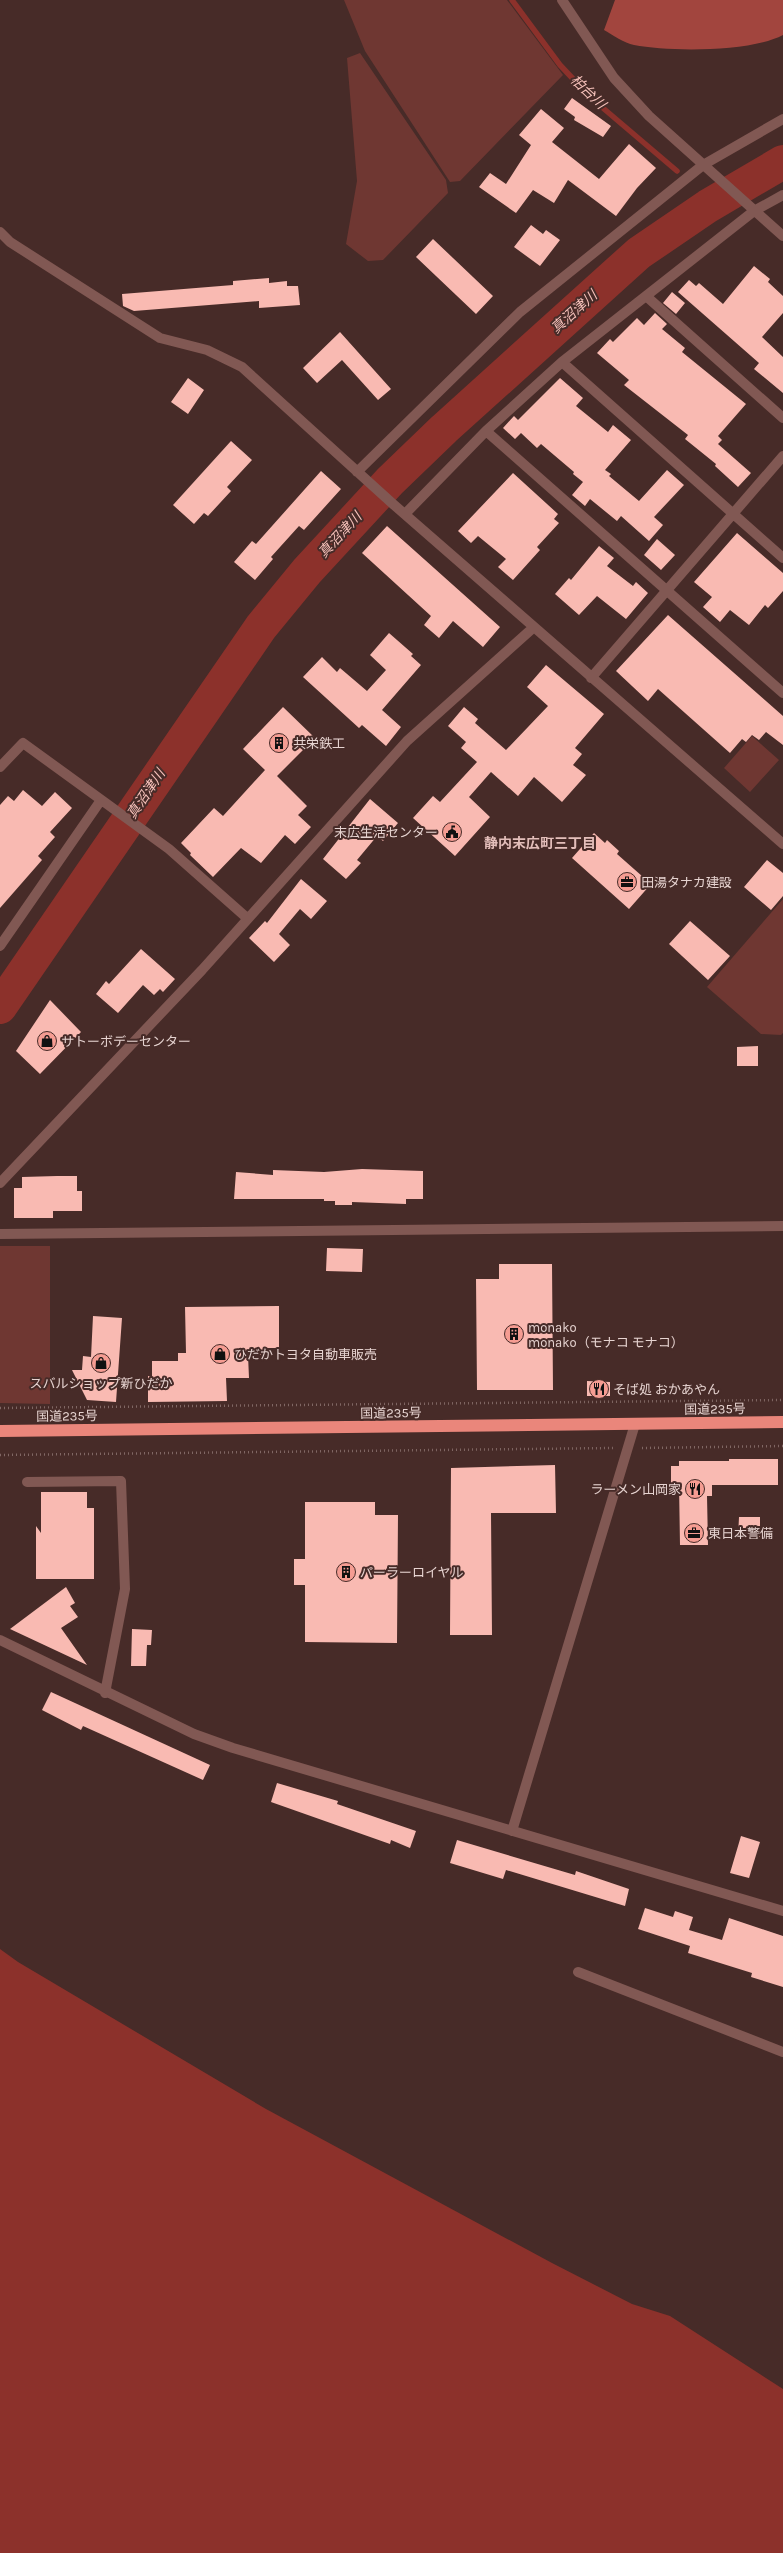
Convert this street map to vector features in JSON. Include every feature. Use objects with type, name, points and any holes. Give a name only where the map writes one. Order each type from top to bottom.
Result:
[{"type":"highway","name":"国道235号","points":[[0,1431],[783,1422]]},
{"type":"street","points":[[562,0],[614,78],[648,116],[783,236]]},
{"type":"street","points":[[357,472],[520,312],[703,165],[783,119]]},
{"type":"street","points":[[406,514],[486,431],[562,362],[754,210],[783,194]]},
{"type":"street","points":[[0,232],[10,242],[160,338],[207,350],[242,367],[370,484],[783,844]]},
{"type":"street","points":[[646,296],[783,418]]},
{"type":"street","points":[[562,362],[783,558]]},
{"type":"street","points":[[486,431],[783,693]]},
{"type":"street","points":[[591,678],[734,515],[783,456]]},
{"type":"street","points":[[0,1183],[196,976],[407,741],[534,627]]},
{"type":"street","points":[[0,767],[23,743],[169,849],[248,918]]},
{"type":"street","points":[[0,946],[101,800]]},
{"type":"street","points":[[0,1234],[783,1226]]},
{"type":"street","points":[[512,1831],[635,1424]]},
{"type":"street","points":[[27,1482],[121,1481],[125,1589],[105,1693]]},
{"type":"street","points":[[0,1640],[105,1693],[194,1734],[233,1748],[783,1911]]},
{"type":"street","points":[[578,1972],[783,2052]]},
{"type":"path","points":[[0,1408],[783,1400]]},
{"type":"path","points":[[0,1455],[783,1446]]},
{"type":"shaded area","points":[[344,0],[507,0],[563,75],[460,181],[450,182],[365,51]]},
{"type":"shaded area","points":[[615,0],[783,0],[783,35],[769,41],[751,45],[710,49],[668,49],[634,45],[622,41],[604,30]]},
{"type":"shaded area","points":[[360,53],[446,180],[448,193],[383,260],[368,261],[346,244],[357,181],[347,58]]},
{"type":"shaded area","points":[[752,736],[779,760],[750,792],[724,768]]},
{"type":"shaded area","points":[[783,899],[783,1033],[781,1035],[761,1034],[707,987]]},
{"type":"shaded area","points":[[0,1246],[50,1246],[50,1404],[0,1403]]},
{"type":"shaded area","points":[[0,1949],[18,1962],[266,2109],[552,2263],[632,2304],[670,2316],[783,2389],[783,2553],[0,2553]]},
{"type":"building","points":[[572,98],[611,126],[603,137],[574,120],[575,117],[564,109]]},
{"type":"building","points":[[541,109],[564,128],[552,142],[599,179],[629,144],[656,168],[637,188],[616,216],[568,180],[554,203],[533,190],[516,213],[479,187],[490,173],[506,184],[531,145],[519,135]]},
{"type":"building","points":[[531,225],[543,234],[546,230],[560,240],[540,266],[514,247]]},
{"type":"building","points":[[433,239],[493,296],[476,314],[416,257]]},
{"type":"building","points":[[754,266],[770,279],[768,282],[783,296],[783,313],[762,337],[783,357],[783,393],[754,369],[759,363],[678,292],[689,280],[696,286],[699,283],[723,304]]},
{"type":"building","points":[[269,278],[269,283],[287,281],[287,286],[298,286],[300,305],[259,308],[259,301],[134,311],[123,306],[122,294],[233,285],[233,281]]},
{"type":"building","points":[[672,292],[685,303],[676,314],[663,303]]},
{"type":"building","points":[[655,313],[667,324],[662,329],[685,348],[682,352],[746,404],[718,436],[722,440],[718,444],[751,473],[738,487],[715,466],[716,464],[685,439],[688,435],[624,385],[629,380],[597,353],[610,339],[613,342],[637,318],[644,325]]},
{"type":"building","points":[[340,332],[391,389],[378,400],[342,360],[317,383],[303,368]]},
{"type":"building","points":[[188,378],[204,390],[188,414],[171,402]]},
{"type":"building","points":[[560,378],[583,398],[576,406],[608,432],[613,425],[631,440],[605,470],[611,474],[609,476],[639,501],[667,470],[684,485],[654,517],[663,525],[649,541],[621,516],[617,521],[590,499],[585,506],[572,495],[583,482],[573,474],[574,472],[541,444],[537,448],[521,433],[515,439],[503,428],[514,416],[518,420]]},
{"type":"building","points":[[231,441],[252,460],[227,487],[231,491],[208,516],[204,513],[194,524],[173,505]]},
{"type":"building","points":[[321,471],[341,489],[304,530],[299,526],[271,557],[273,559],[255,580],[234,562],[252,541],[256,544]]},
{"type":"building","points":[[513,473],[558,514],[554,519],[559,523],[537,547],[540,550],[513,580],[498,567],[506,559],[478,536],[471,543],[458,531]]},
{"type":"building","points":[[387,526],[500,627],[483,647],[453,621],[439,638],[424,625],[431,616],[362,553]]},
{"type":"building","points":[[737,533],[783,573],[783,591],[768,608],[765,605],[749,625],[730,610],[720,622],[703,607],[712,597],[694,582]]},
{"type":"building","points":[[657,539],[675,555],[661,570],[644,555]]},
{"type":"building","points":[[599,546],[614,558],[607,566],[633,586],[636,582],[648,593],[626,619],[597,596],[579,615],[555,594],[569,578],[571,580]]},
{"type":"building","points":[[668,615],[783,716],[783,745],[766,732],[759,740],[752,735],[746,742],[742,739],[730,753],[658,689],[648,701],[616,671]]},
{"type":"building","points":[[389,633],[413,654],[411,656],[421,665],[382,710],[401,727],[386,746],[362,725],[359,728],[303,677],[322,657],[337,672],[340,668],[367,691],[386,670],[370,655]]},
{"type":"building","points":[[546,665],[604,714],[575,748],[582,754],[573,765],[586,775],[562,802],[534,777],[518,796],[491,772],[469,797],[490,817],[455,856],[413,818],[433,796],[440,802],[477,762],[461,748],[466,742],[448,726],[464,707],[478,719],[475,723],[506,750],[548,706],[527,687]]},
{"type":"building","points":[[283,707],[315,738],[277,776],[307,806],[298,815],[311,827],[295,844],[285,835],[261,863],[241,848],[213,877],[190,855],[191,853],[181,843],[214,808],[223,816],[265,770],[243,749]]},
{"type":"building","points":[[23,790],[42,806],[55,792],[72,808],[50,832],[55,837],[38,856],[42,860],[0,908],[0,805],[8,796],[14,801]]},
{"type":"building","points":[[370,799],[398,823],[383,841],[377,836],[357,860],[361,863],[346,879],[323,859]]},
{"type":"building","points":[[594,833],[605,843],[607,840],[619,851],[617,854],[651,884],[629,909],[572,858]]},
{"type":"building","points":[[767,860],[783,873],[783,896],[771,910],[744,887]]},
{"type":"building","points":[[301,879],[327,901],[311,919],[300,909],[279,934],[290,945],[274,962],[249,938],[265,921],[267,923]]},
{"type":"building","points":[[690,921],[730,956],[708,980],[669,944]]},
{"type":"building","points":[[141,949],[175,979],[163,992],[160,989],[154,995],[143,985],[118,1013],[96,994],[106,981],[109,984]]},
{"type":"building","name":"サトーボデーセンター","points":[[50,1000],[81,1032],[40,1074],[16,1051]]},
{"type":"building","points":[[758,1046],[758,1066],[737,1066],[737,1047]]},
{"type":"building","points":[[362,1169],[423,1171],[423,1199],[406,1199],[406,1204],[352,1202],[352,1205],[335,1205],[335,1201],[324,1201],[324,1199],[234,1199],[236,1172],[273,1175],[273,1170],[324,1172]]},
{"type":"building","points":[[77,1176],[77,1191],[82,1191],[82,1211],[53,1211],[53,1218],[14,1218],[14,1188],[22,1188],[22,1177]]},
{"type":"building","points":[[327,1248],[363,1249],[362,1272],[326,1271]]},
{"type":"building","name":"monako monako（モナコ モナコ）","points":[[499,1264],[552,1264],[553,1390],[477,1390],[476,1279],[499,1279]]},
{"type":"building","name":"ひだかトヨタ自動車販売","points":[[279,1306],[279,1348],[263,1348],[263,1355],[248,1355],[249,1378],[226,1378],[227,1401],[148,1402],[148,1376],[152,1376],[152,1361],[178,1361],[178,1353],[186,1353],[185,1307]]},
{"type":"building","name":"スバルショップ新ひだか","points":[[93,1316],[122,1318],[116,1402],[87,1400],[72,1370],[82,1370],[83,1356],[91,1357]]},
{"type":"building","name":"そば処 おかあやん","points":[[587,1381],[610,1382],[610,1396],[587,1396]]},
{"type":"building","points":[[729,1459],[778,1459],[778,1485],[712,1485],[712,1496],[707,1496],[708,1545],[680,1545],[679,1483],[671,1483],[671,1466],[679,1466],[679,1461],[729,1461]]},
{"type":"building","points":[[555,1465],[556,1513],[491,1513],[492,1635],[450,1635],[451,1468]]},
{"type":"building","points":[[41,1492],[87,1492],[87,1508],[94,1508],[94,1579],[36,1579],[36,1526],[41,1533]]},
{"type":"building","name":"パーラーロイヤル","points":[[305,1502],[375,1502],[375,1515],[398,1515],[397,1643],[305,1642],[305,1585],[294,1585],[294,1559],[305,1559]]},
{"type":"building","points":[[739,1517],[760,1517],[760,1537],[738,1537]]},
{"type":"building","points":[[66,1587],[75,1603],[70,1606],[78,1617],[61,1628],[87,1665],[10,1629]]},
{"type":"building","points":[[132,1629],[152,1630],[151,1645],[147,1645],[146,1666],[131,1666]]},
{"type":"building","points":[[51,1692],[210,1765],[203,1780],[83,1726],[81,1730],[42,1710]]},
{"type":"building","points":[[277,1783],[338,1801],[337,1804],[416,1831],[410,1848],[391,1840],[390,1844],[271,1802]]},
{"type":"building","points":[[741,1836],[760,1842],[749,1878],[730,1873]]},
{"type":"building","points":[[457,1840],[575,1875],[576,1871],[629,1889],[625,1906],[506,1870],[503,1879],[450,1863]]},
{"type":"building","points":[[645,1908],[673,1917],[675,1911],[693,1917],[689,1930],[722,1940],[729,1918],[783,1936],[783,1987],[751,1977],[752,1973],[688,1953],[690,1946],[638,1929]]},
{"type":"waterway","name":"柏台川","points":[[512,0],[560,65],[590,97],[677,171]]},
{"type":"waterway","name":"真沼津川","points":[[0,1007],[261,627],[307,571],[390,481],[444,429],[639,253],[708,206],[783,162]]},
{"type":"waterway","name":"柏台川","points":[[702,197],[708,206]]},
{"type":"place","name":"共栄鉄工","points":[[279,743]]},
{"type":"place","name":"末広生活センター","points":[[452,832]]},
{"type":"place","name":"田湯タナカ建設","points":[[627,882]]},
{"type":"place","name":"サトーボデーセンター","points":[[47,1041]]},
{"type":"place","name":"monako monako（モナコ モナコ）","points":[[514,1334]]},
{"type":"place","name":"ひだかトヨタ自動車販売","points":[[220,1354]]},
{"type":"place","name":"スバルショップ新ひだか","points":[[101,1363]]},
{"type":"place","name":"そば処 おかあやん","points":[[599,1389]]},
{"type":"place","name":"ラーメン山岡家","points":[[695,1489]]},
{"type":"place","name":"東日本警備","points":[[694,1533]]},
{"type":"place","name":"パーラーロイヤル","points":[[346,1572]]},
{"type":"district","name":"静内末広町三丁目","points":[[540,843]]}]
